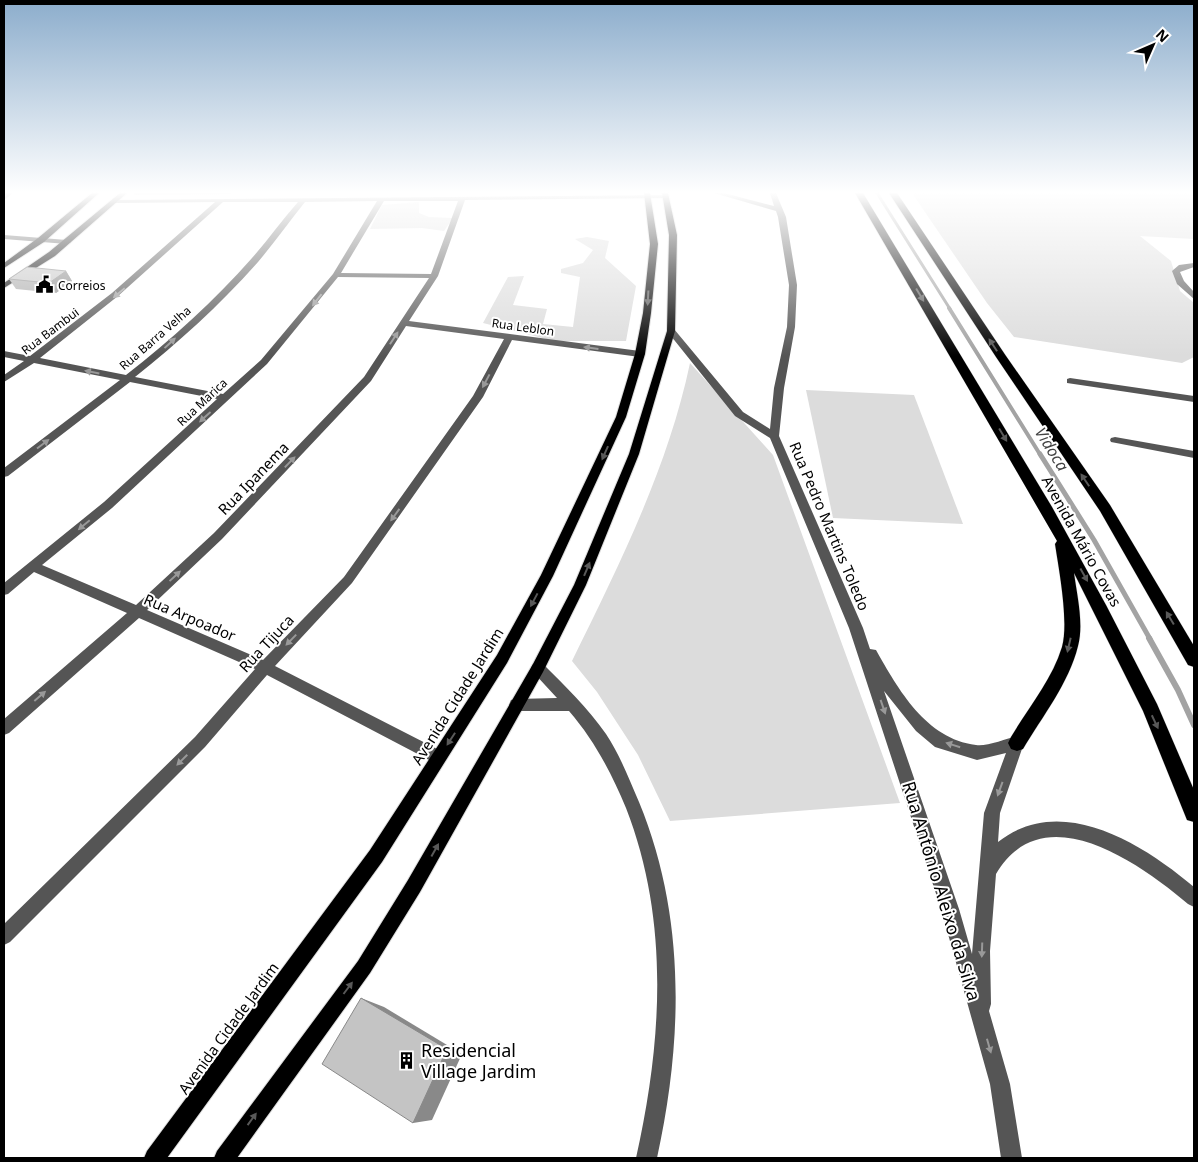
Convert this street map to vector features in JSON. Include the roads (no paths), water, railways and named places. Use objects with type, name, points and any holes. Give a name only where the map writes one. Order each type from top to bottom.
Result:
[{"type":"highway","name":"Avenida Mário Covas","points":[[891,247],[1058,528],[1104,611],[1180,776],[1194,813]]},
{"type":"highway","name":"Avenida Mário Covas","points":[[929,247],[1000,357],[1105,508],[1194,660]]},
{"type":"highway","points":[[1017,743],[1059,673],[1071,644],[1064,557],[1058,528]]},
{"type":"main road","points":[[4,266],[30,247]]},
{"type":"main road","points":[[4,286],[60,247]]},
{"type":"main road","name":"Avenida Cidade Jardim","points":[[154,1158],[376,856],[502,659],[547,576],[621,417],[640,354],[647,313],[654,247]]},
{"type":"main road","points":[[224,1158],[364,967],[414,886],[538,668],[580,585],[634,454],[671,331],[673,247]]},
{"type":"street","name":"Rua Bambui","points":[[4,380],[82,324],[170,247]]},
{"type":"street","name":"Rua Barra Velha","points":[[4,473],[128,379],[166,346],[241,274],[263,247]]},
{"type":"street","name":"Rua Marica","points":[[4,590],[108,505],[264,362],[336,275],[353,247]]},
{"type":"street","name":"Rua Ipanema","points":[[4,728],[137,612],[218,536],[368,379],[434,276],[445,247]]},
{"type":"street","points":[[774,436],[779,388],[791,327],[794,285],[787,247]]},
{"type":"street","points":[[1194,265],[1182,267],[1176,271],[1180,282],[1194,297]]},
{"type":"street","points":[[336,275],[434,276]]},
{"type":"street","name":"Rua Leblon","points":[[404,323],[640,354]]},
{"type":"street","name":"Rua Pedro Martins Toledo","points":[[671,331],[739,414],[774,436],[856,628]]},
{"type":"street","name":"Rua Tijuca","points":[[4,936],[200,742],[265,668],[348,580],[478,397],[509,338]]},
{"type":"street","points":[[4,354],[226,398]]},
{"type":"street","points":[[1070,380],[1194,399]]},
{"type":"street","points":[[1115,440],[1194,455]]},
{"type":"street","name":"Rua Arpoador","points":[[34,567],[265,668],[438,758]]},
{"type":"street","points":[[856,628],[890,688],[921,726],[940,742],[978,753],[1017,743]]},
{"type":"street","name":"Rua Antônio Aleixo da Silva","points":[[856,628],[950,909],[1000,1084],[1012,1158]]},
{"type":"street","points":[[538,668],[572,704],[596,734],[614,762],[639,815],[657,876],[668,954],[666,1028],[655,1126],[647,1158]]},
{"type":"street","points":[[516,705],[572,704]]},
{"type":"street","points":[[982,1022],[981,952],[992,814],[1017,743]]},
{"type":"street","points":[[986,874],[1005,847],[1026,835],[1056,830],[1080,832],[1108,840],[1144,859],[1194,898]]},
{"type":"waterway","name":"Vidoca","points":[[911,247],[950,309]]},
{"type":"waterway","name":"Vidoca","points":[[949,308],[1041,456]]},
{"type":"waterway","name":"Vidoca","points":[[1040,454],[1094,540],[1150,639]]},
{"type":"waterway","name":"Vidoca","points":[[1149,638],[1178,690],[1194,725]]},
{"type":"place","name":"Correios","points":[[44,285]]},
{"type":"place","name":"Residencial Village Jardim","points":[[407,1060]]}]
